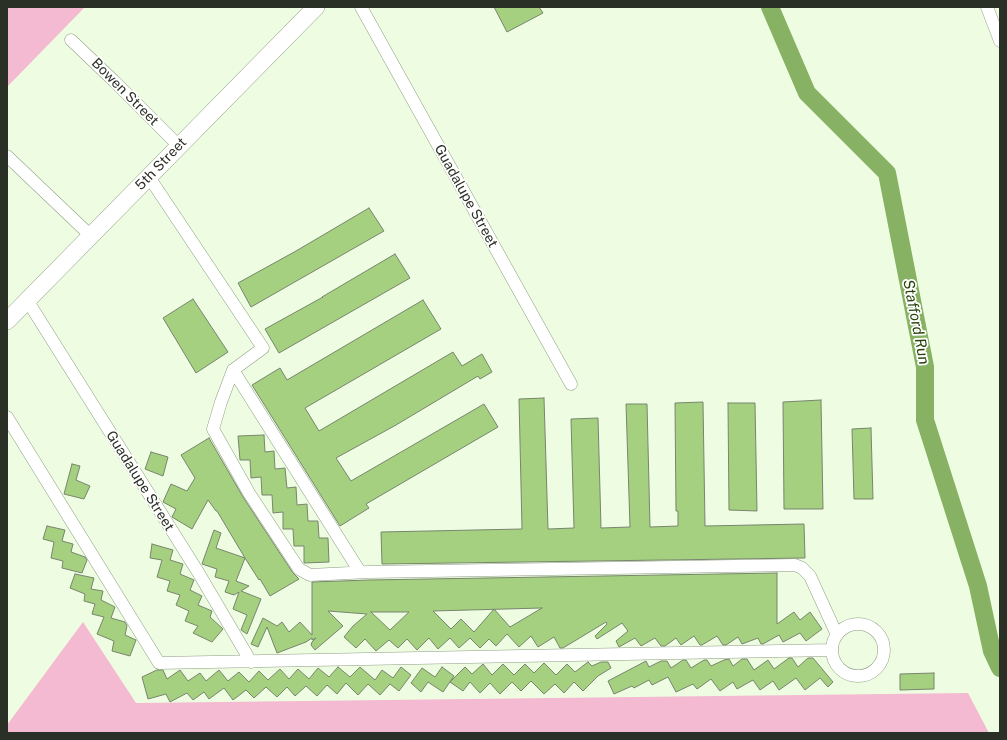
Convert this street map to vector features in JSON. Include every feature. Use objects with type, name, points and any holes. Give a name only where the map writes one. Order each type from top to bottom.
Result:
[{"type":"main road","name":"5th Street","points":[[7,321],[316,7]]},
{"type":"street","name":"Guadalupe Street","points":[[361,7],[571,384]]},
{"type":"street","points":[[987,7],[1000,41]]},
{"type":"street","name":"Bowen Street","points":[[71,40],[178,146]]},
{"type":"street","points":[[7,156],[91,236]]},
{"type":"street","points":[[149,177],[263,348],[233,370],[213,429],[249,493],[299,569],[310,575],[360,572],[795,565],[802,568],[810,576],[838,635]]},
{"type":"street","name":"Guadalupe Street","points":[[27,300],[198,572],[252,662]]},
{"type":"street","points":[[233,370],[360,572]]},
{"type":"street","points":[[7,418],[159,663],[832,650]]},
{"type":"street","points":[[858,624],[871,627],[881,637],[885,650],[881,664],[871,673],[858,677],[845,673],[835,664],[832,650],[835,637],[838,635],[845,627],[858,624]]},
{"type":"shaded area","points":[[7,7],[85,7],[7,87]]},
{"type":"shaded area","points":[[83,622],[136,703],[968,693],[989,733],[7,733],[7,725]]},
{"type":"building","points":[[494,7],[539,7],[543,13],[507,32]]},
{"type":"building","points":[[369,208],[384,231],[251,307],[238,283]]},
{"type":"building","points":[[395,254],[410,278],[279,353],[265,329],[323,297]]},
{"type":"building","points":[[193,299],[228,352],[196,373],[163,318]]},
{"type":"building","points":[[423,300],[441,329],[305,408],[319,431],[453,352],[462,366],[482,354],[492,372],[480,379],[478,376],[396,425],[336,458],[351,481],[484,404],[498,427],[366,504],[369,508],[340,526],[252,385],[280,368],[287,380]]},
{"type":"building","points":[[544,398],[548,529],[574,528],[571,419],[598,418],[601,528],[630,527],[626,404],[647,404],[650,527],[678,526],[678,511],[676,511],[675,403],[703,402],[705,526],[804,524],[805,558],[382,564],[381,532],[522,529],[519,399]]},
{"type":"building","points":[[821,400],[823,509],[784,509],[783,402]]},
{"type":"building","points":[[728,403],[755,403],[757,511],[729,510]]},
{"type":"building","points":[[871,428],[873,499],[854,499],[852,429]]},
{"type":"building","points":[[264,435],[265,452],[274,451],[275,469],[285,468],[287,488],[296,487],[297,505],[307,504],[308,521],[318,521],[319,538],[328,538],[329,562],[304,563],[304,546],[294,546],[293,529],[283,529],[283,512],[273,513],[272,495],[262,495],[261,477],[251,478],[250,460],[240,460],[238,436]]},
{"type":"building","points":[[209,438],[243,497],[293,573],[299,579],[270,596],[217,511],[208,500],[192,529],[172,517],[176,509],[163,502],[171,484],[187,491],[195,478],[181,455]]},
{"type":"building","points":[[151,452],[168,457],[163,476],[145,469]]},
{"type":"building","points":[[72,464],[80,466],[76,480],[90,486],[84,499],[64,494]]},
{"type":"building","points":[[47,526],[65,530],[62,541],[73,544],[71,552],[85,557],[87,560],[82,573],[62,568],[63,561],[51,558],[54,542],[43,539]]},
{"type":"building","points":[[214,530],[221,533],[216,548],[245,558],[236,581],[249,586],[241,591],[261,599],[247,634],[241,630],[247,615],[233,609],[239,592],[234,595],[225,592],[229,581],[215,577],[217,569],[202,564]]},
{"type":"building","points":[[152,544],[173,550],[170,560],[183,564],[180,574],[194,580],[190,590],[202,596],[198,605],[212,611],[210,617],[223,629],[212,642],[193,633],[198,626],[185,621],[189,611],[176,605],[180,595],[167,591],[170,581],[157,577],[162,560],[150,558]]},
{"type":"building","points":[[777,573],[777,624],[794,612],[800,620],[810,612],[822,629],[806,641],[800,633],[783,642],[779,635],[763,644],[761,644],[758,638],[742,644],[738,637],[726,645],[723,645],[717,636],[700,645],[694,636],[681,645],[676,638],[665,646],[661,646],[655,638],[641,646],[635,638],[619,647],[616,641],[628,631],[622,623],[597,639],[595,636],[607,624],[606,622],[563,648],[560,648],[554,637],[538,647],[531,636],[519,647],[507,634],[496,646],[489,639],[480,648],[470,638],[459,648],[450,638],[438,649],[429,638],[417,650],[407,639],[398,648],[389,640],[376,651],[365,639],[356,648],[344,637],[353,626],[367,614],[328,611],[343,626],[315,650],[311,645],[316,638],[312,640],[312,638],[306,642],[277,653],[267,627],[258,647],[251,644],[263,618],[277,626],[282,622],[289,632],[300,622],[312,635],[312,582]],"holes":[[[542,608],[510,627],[494,609]],[[494,609],[474,632],[461,619],[451,629],[433,611]],[[371,612],[409,612],[390,630]]]},
{"type":"building","points":[[75,574],[94,578],[91,589],[103,591],[101,600],[115,607],[111,618],[125,622],[127,626],[125,635],[136,640],[130,656],[112,651],[114,641],[97,634],[104,617],[92,614],[95,604],[84,601],[85,594],[70,588]]},
{"type":"building","points":[[789,658],[792,658],[798,667],[808,658],[813,658],[833,682],[828,687],[820,678],[805,690],[796,678],[779,690],[773,681],[760,690],[753,680],[737,689],[733,682],[720,691],[711,679],[697,689],[693,684],[676,692],[668,677],[652,685],[649,680],[634,688],[632,686],[614,694],[608,681],[646,661],[649,667],[661,661],[667,661],[671,668],[683,660],[686,660],[691,668],[704,660],[707,660],[711,666],[729,659],[733,666],[742,659],[747,659],[754,670],[768,660],[774,669]]},
{"type":"building","points":[[588,662],[592,666],[601,662],[608,662],[611,668],[598,676],[583,691],[574,682],[564,693],[555,684],[544,694],[531,681],[521,691],[512,682],[500,694],[490,683],[480,693],[470,682],[463,691],[450,682],[465,667],[472,674],[483,664],[492,675],[503,664],[514,675],[525,664],[534,673],[544,663],[556,675],[567,664],[575,672]]},
{"type":"building","points":[[338,667],[350,677],[360,667],[375,680],[382,670],[393,678],[401,667],[411,675],[399,691],[390,684],[380,695],[368,684],[358,695],[346,683],[337,694],[327,685],[317,696],[306,686],[295,696],[287,687],[277,697],[266,687],[254,698],[246,690],[233,700],[224,688],[209,699],[204,692],[193,700],[187,693],[170,702],[166,694],[148,699],[142,677],[157,670],[163,670],[167,679],[180,670],[188,681],[200,673],[206,681],[219,670],[228,681],[239,672],[249,682],[259,671],[268,680],[280,669],[289,679],[298,669],[309,679],[318,668],[329,677]]},
{"type":"building","points":[[442,667],[454,676],[443,692],[428,682],[421,692],[411,683],[422,668],[435,677]]},
{"type":"building","points":[[934,673],[934,689],[900,690],[900,674]]},
{"type":"waterway","name":"Stafford Run","points":[[770,7],[807,93],[887,173],[925,367],[925,420],[978,586],[992,651],[1000,668]]}]
